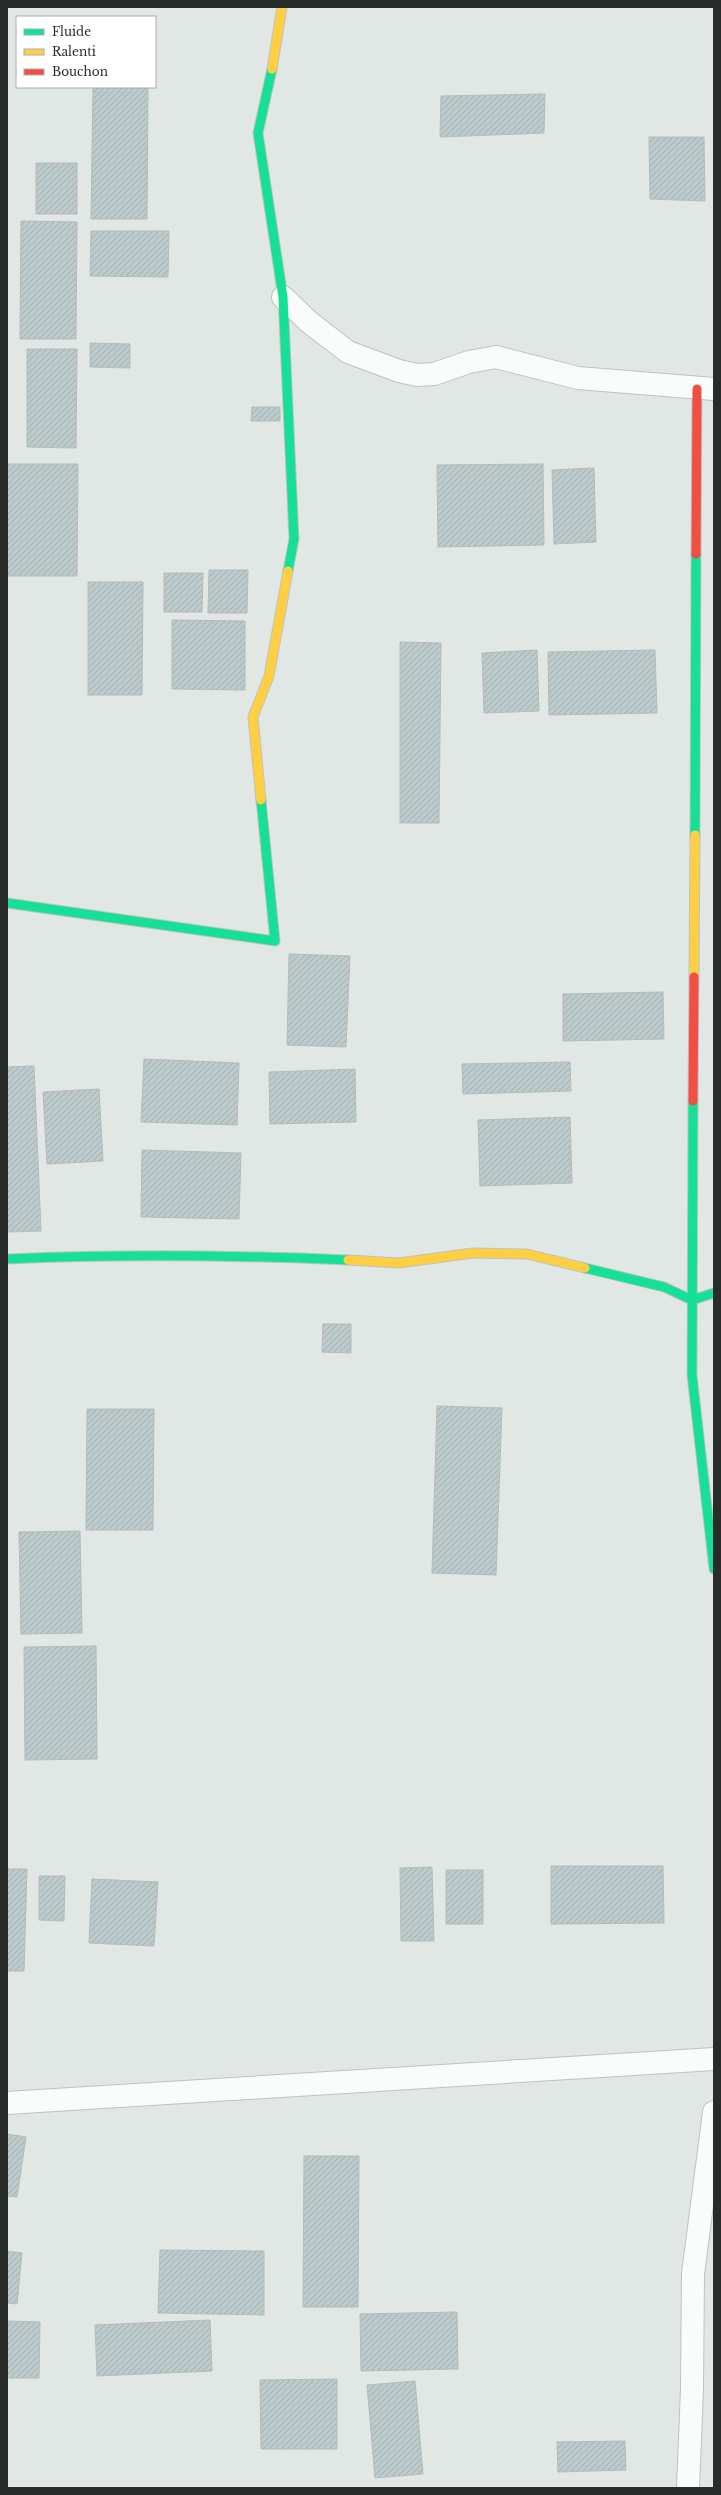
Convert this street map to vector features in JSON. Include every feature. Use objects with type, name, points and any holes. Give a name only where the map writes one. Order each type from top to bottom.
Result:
[{"type":"street","points":[[7,903],[275,941],[252,717],[269,676],[294,539],[283,297],[258,133],[276,52],[282,7]]},
{"type":"street","points":[[283,297],[309,322],[348,352],[399,371],[417,375],[434,374],[469,362],[496,357],[578,378],[705,389],[692,1375],[714,1569]]},
{"type":"street","points":[[7,1259],[93,1255],[260,1256],[399,1263],[473,1253],[527,1254],[664,1287],[692,1300],[714,1293]]},
{"type":"street","points":[[7,2103],[714,2059]]},
{"type":"street","points":[[688,2488],[692,2389],[693,2274],[714,2112]]},
{"type":"building","points":[[93,88],[148,88],[147,219],[91,219]]},
{"type":"building","points":[[545,94],[544,133],[440,137],[441,96]]},
{"type":"building","points":[[649,137],[704,137],[705,201],[650,199]]},
{"type":"building","points":[[36,163],[77,163],[77,214],[36,214]]},
{"type":"building","points":[[21,221],[77,222],[76,339],[20,339]]},
{"type":"building","points":[[91,231],[169,231],[168,277],[90,276]]},
{"type":"building","points":[[90,343],[130,344],[130,368],[90,367]]},
{"type":"building","points":[[27,349],[77,349],[76,448],[27,447]]},
{"type":"building","points":[[252,407],[280,407],[280,421],[251,421]]},
{"type":"building","points":[[7,464],[78,464],[77,576],[7,576]]},
{"type":"building","points":[[543,464],[544,545],[438,547],[437,465]]},
{"type":"building","points":[[594,468],[596,542],[554,544],[552,470]]},
{"type":"building","points":[[209,570],[248,570],[247,613],[208,613]]},
{"type":"building","points":[[164,573],[203,573],[202,612],[164,612]]},
{"type":"building","points":[[88,582],[143,582],[142,695],[88,695]]},
{"type":"building","points":[[172,620],[245,621],[245,690],[172,689]]},
{"type":"building","points":[[400,642],[441,643],[439,823],[400,823]]},
{"type":"building","points":[[537,650],[539,711],[484,713],[482,653]]},
{"type":"building","points":[[655,650],[657,713],[549,715],[548,652]]},
{"type":"building","points":[[289,954],[350,956],[346,1047],[287,1045]]},
{"type":"building","points":[[663,992],[664,1039],[563,1041],[563,994]]},
{"type":"building","points":[[144,1059],[239,1063],[237,1125],[141,1122]]},
{"type":"building","points":[[570,1062],[571,1091],[463,1094],[462,1064]]},
{"type":"building","points":[[34,1066],[41,1231],[7,1232],[7,1067]]},
{"type":"building","points":[[355,1069],[356,1122],[270,1124],[269,1072]]},
{"type":"building","points":[[99,1089],[103,1161],[47,1164],[43,1092]]},
{"type":"building","points":[[570,1117],[572,1183],[480,1186],[478,1120]]},
{"type":"building","points":[[142,1150],[241,1153],[239,1219],[141,1217]]},
{"type":"building","points":[[323,1324],[351,1324],[351,1353],[322,1352]]},
{"type":"building","points":[[437,1406],[502,1408],[496,1575],[432,1573]]},
{"type":"building","points":[[87,1409],[154,1409],[153,1530],[86,1530]]},
{"type":"building","points":[[80,1531],[82,1633],[21,1634],[19,1532]]},
{"type":"building","points":[[96,1646],[97,1759],[25,1760],[24,1647]]},
{"type":"building","points":[[551,1866],[663,1866],[664,1923],[551,1924]]},
{"type":"building","points":[[432,1867],[434,1941],[401,1941],[400,1868]]},
{"type":"building","points":[[7,1869],[27,1869],[24,1971],[7,1971]]},
{"type":"building","points":[[446,1870],[483,1870],[483,1924],[446,1924]]},
{"type":"building","points":[[39,1876],[65,1876],[64,1921],[39,1920]]},
{"type":"building","points":[[92,1879],[158,1882],[154,1946],[89,1943]]},
{"type":"building","points":[[7,2134],[26,2137],[17,2197],[7,2196]]},
{"type":"building","points":[[304,2156],[359,2156],[358,2307],[303,2307]]},
{"type":"building","points":[[160,2250],[264,2251],[264,2315],[158,2313]]},
{"type":"building","points":[[7,2251],[22,2253],[17,2304],[7,2303]]},
{"type":"building","points":[[457,2312],[458,2369],[361,2371],[360,2314]]},
{"type":"building","points":[[210,2320],[212,2371],[97,2376],[95,2325]]},
{"type":"building","points":[[7,2321],[40,2322],[39,2378],[7,2378]]},
{"type":"building","points":[[337,2379],[337,2449],[261,2449],[260,2380]]},
{"type":"building","points":[[415,2381],[423,2474],[375,2478],[367,2385]]},
{"type":"building","points":[[625,2441],[626,2470],[558,2472],[557,2442]]},
{"type":"traffic: fast","points":[[272,69],[258,133],[283,297],[294,539],[288,571]]},
{"type":"traffic: fast","points":[[695,835],[696,554]]},
{"type":"traffic: fast","points":[[7,903],[275,941],[261,800]]},
{"type":"traffic: fast","points":[[693,1101],[692,1375],[714,1569]]},
{"type":"traffic: fast","points":[[7,1259],[92,1256],[178,1256],[348,1260]]},
{"type":"traffic: fast","points":[[585,1268],[664,1287],[692,1300],[714,1293]]},
{"type":"traffic: slow","points":[[272,69],[282,7]]},
{"type":"traffic: slow","points":[[261,800],[253,717],[269,676],[288,571]]},
{"type":"traffic: slow","points":[[694,977],[695,835]]},
{"type":"traffic: slow","points":[[348,1260],[399,1263],[473,1253],[527,1254],[585,1268]]},
{"type":"traffic: jam","points":[[696,554],[697,389]]},
{"type":"traffic: jam","points":[[693,1101],[694,977]]}]
